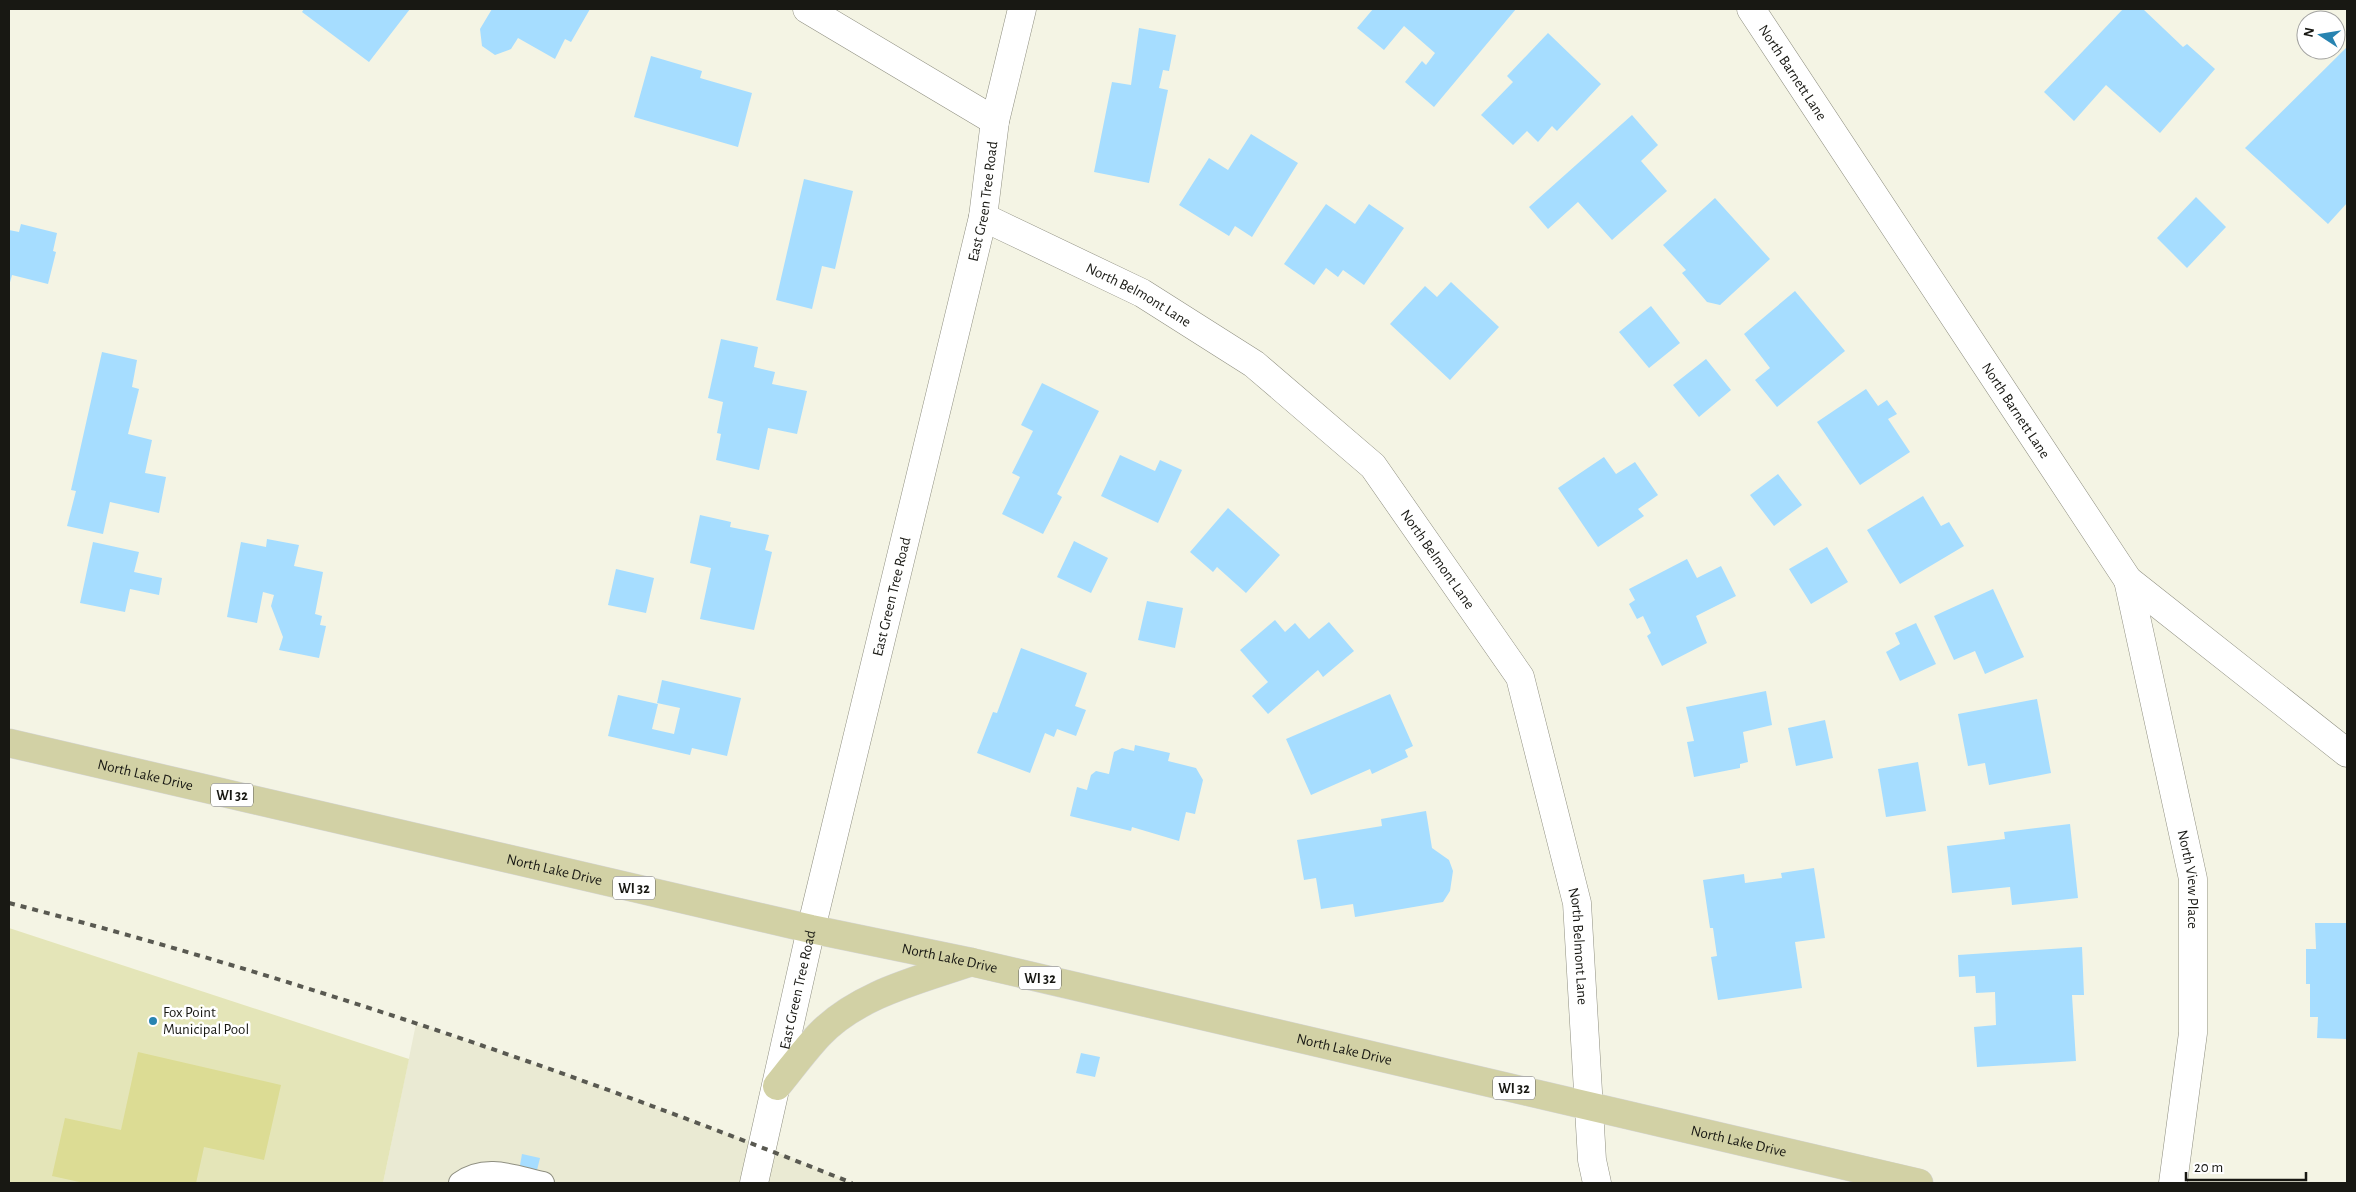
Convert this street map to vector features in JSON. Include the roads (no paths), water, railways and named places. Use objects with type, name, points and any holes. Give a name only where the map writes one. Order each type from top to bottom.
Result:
[{"type":"main road","name":"North Lake Drive","points":[[9,743],[811,929],[971,962],[1919,1183]]},
{"type":"main road","points":[[777,1086],[820,1034],[852,1009],[881,993],[971,962]]},
{"type":"street","points":[[807,9],[994,121]]},
{"type":"street","name":"East Green Tree Road","points":[[754,1183],[811,929],[983,217],[994,121],[1022,9]]},
{"type":"street","name":"North Barnett Lane","points":[[1751,9],[2128,580],[2347,753]]},
{"type":"street","name":"North Belmont Lane","points":[[983,217],[1142,293],[1254,364],[1373,466],[1520,677],[1577,903],[1588,1105],[1592,1160],[1597,1183]]},
{"type":"street","name":"North View Place","points":[[2128,580],[2193,879],[2193,1033],[2173,1183]]},
{"type":"lane","points":[[460,1183],[471,1175],[492,1172],[543,1183]]},
{"type":"railway","points":[[9,903],[223,962],[435,1030],[644,1103],[852,1183]]},
{"type":"place","name":"Fox Point Municipal Pool","points":[[153,1021]]}]
